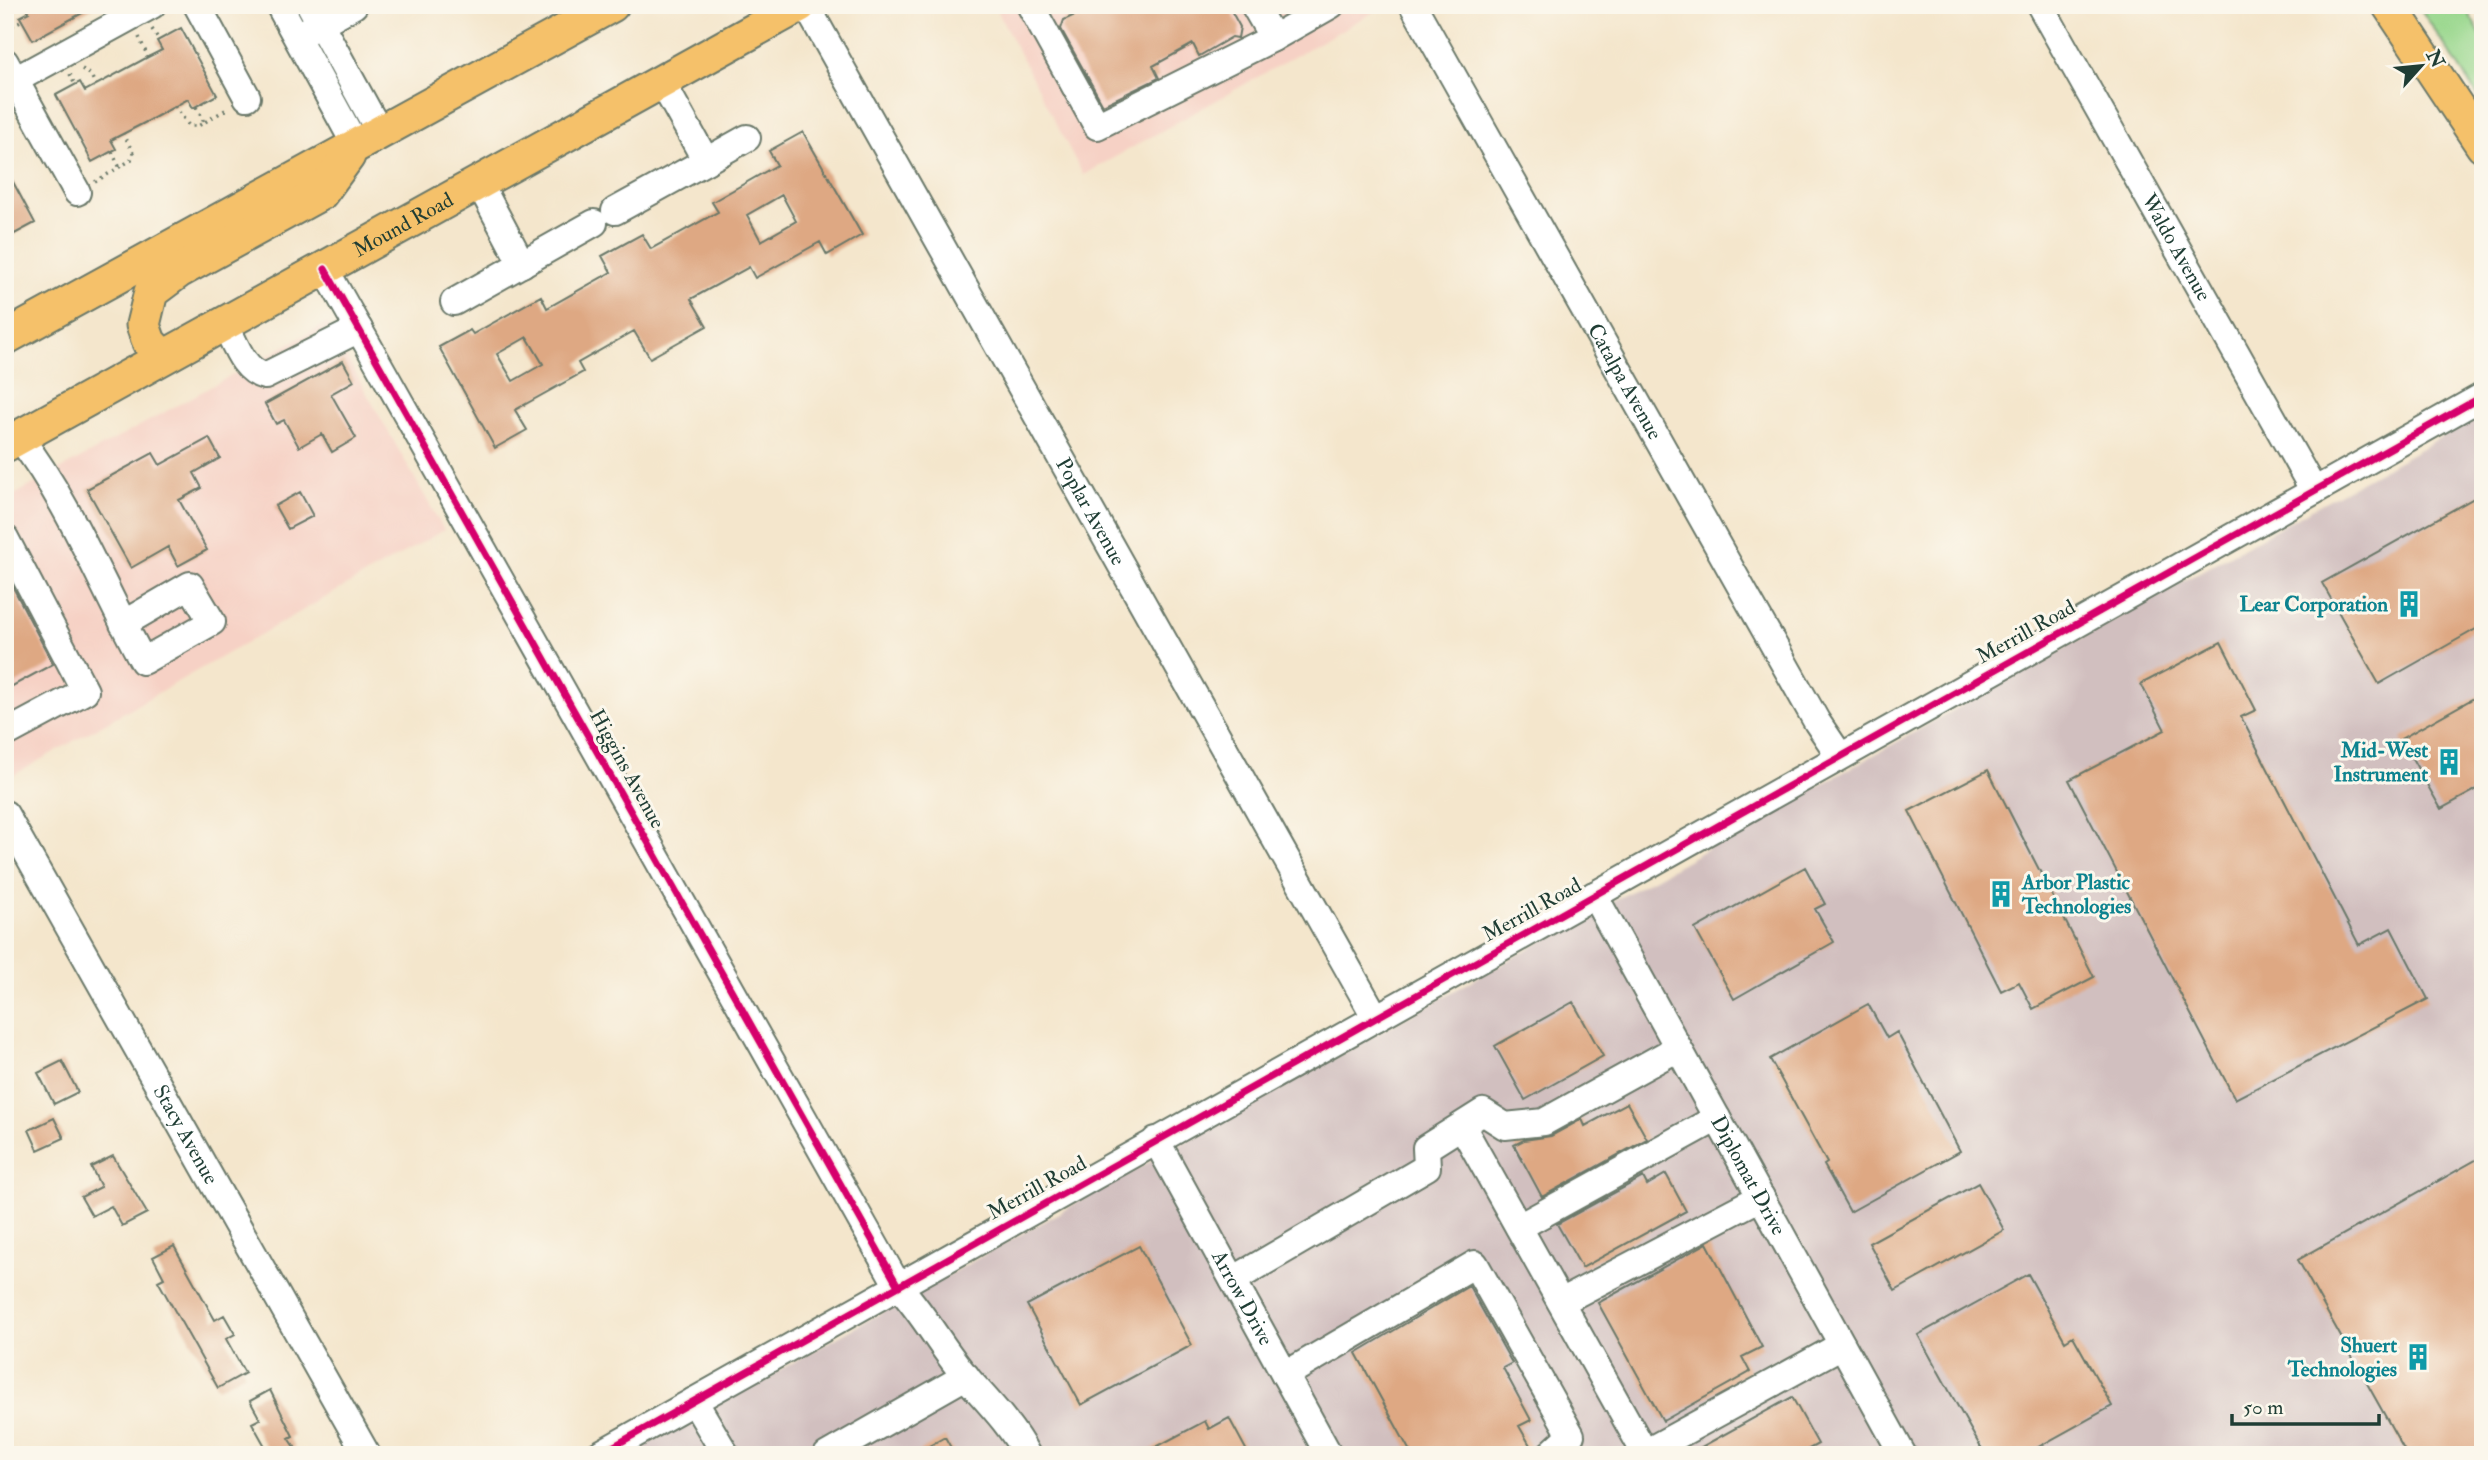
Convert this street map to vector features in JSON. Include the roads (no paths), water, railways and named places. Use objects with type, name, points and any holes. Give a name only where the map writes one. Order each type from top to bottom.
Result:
[{"type":"main road","points":[[5,338],[612,5]]},
{"type":"main road","name":"Mound Road","points":[[12,441],[800,5]]},
{"type":"main road","points":[[2389,5],[2483,146]]},
{"type":"main road","points":[[163,357],[149,342],[143,325],[151,292],[179,271],[321,193],[368,139]]},
{"type":"street","points":[[197,5],[243,100]]},
{"type":"street","points":[[279,5],[296,37],[368,139]]},
{"type":"street","points":[[296,37],[315,15],[354,5]]},
{"type":"street","name":"Poplar Avenue","points":[[806,5],[1376,1018]]},
{"type":"street","points":[[1030,5],[1097,126],[1273,38],[1331,5]]},
{"type":"street","points":[[1254,5],[1273,38]]},
{"type":"street","name":"Catalpa Avenue","points":[[1413,5],[1810,710],[1840,756]]},
{"type":"street","name":"Waldo Avenue","points":[[2040,5],[2314,491]]},
{"type":"street","points":[[315,15],[368,139]]},
{"type":"street","points":[[82,189],[10,71],[152,16]]},
{"type":"street","points":[[662,82],[706,161]]},
{"type":"street","points":[[454,302],[747,138]]},
{"type":"street","points":[[479,183],[522,264]]},
{"type":"street","name":"Higgins Avenue","points":[[325,269],[898,1286],[922,1312],[966,1376],[999,1410],[1027,1455]]},
{"type":"street","points":[[225,324],[246,364],[254,373],[265,376],[359,329]]},
{"type":"street","name":"Merrill Road","points":[[598,1455],[2483,396]]},
{"type":"street","points":[[12,441],[47,473],[123,624]]},
{"type":"street","points":[[5,538],[85,691],[5,734]]},
{"type":"street","name":"Stacy Avenue","points":[[5,814],[367,1455]]},
{"type":"street","name":"Diplomat Drive","points":[[1594,895],[1842,1345],[1895,1452]]},
{"type":"street","points":[[1233,1280],[1427,1167],[1426,1148],[1483,1112],[1505,1126],[1544,1122],[1678,1048]]},
{"type":"street","points":[[1519,1227],[1717,1118]]},
{"type":"street","points":[[1462,1126],[1645,1454],[1842,1345]]},
{"type":"street","name":"Arrow Drive","points":[[1156,1140],[1329,1455]]},
{"type":"street","points":[[1560,1302],[1760,1197]]},
{"type":"street","points":[[1285,1375],[1475,1264],[1571,1435],[1549,1455]]},
{"type":"street","points":[[827,1455],[966,1376]]},
{"type":"street","points":[[694,1401],[726,1455]]},
{"type":"place","name":"Lear Corporation","points":[[2409,604]]},
{"type":"place","name":"Mid-West Instrument","points":[[2449,762]]},
{"type":"place","name":"Arbor Plastic Technologies","points":[[2001,894]]},
{"type":"place","name":"Shuert Technologies","points":[[2418,1357]]}]
